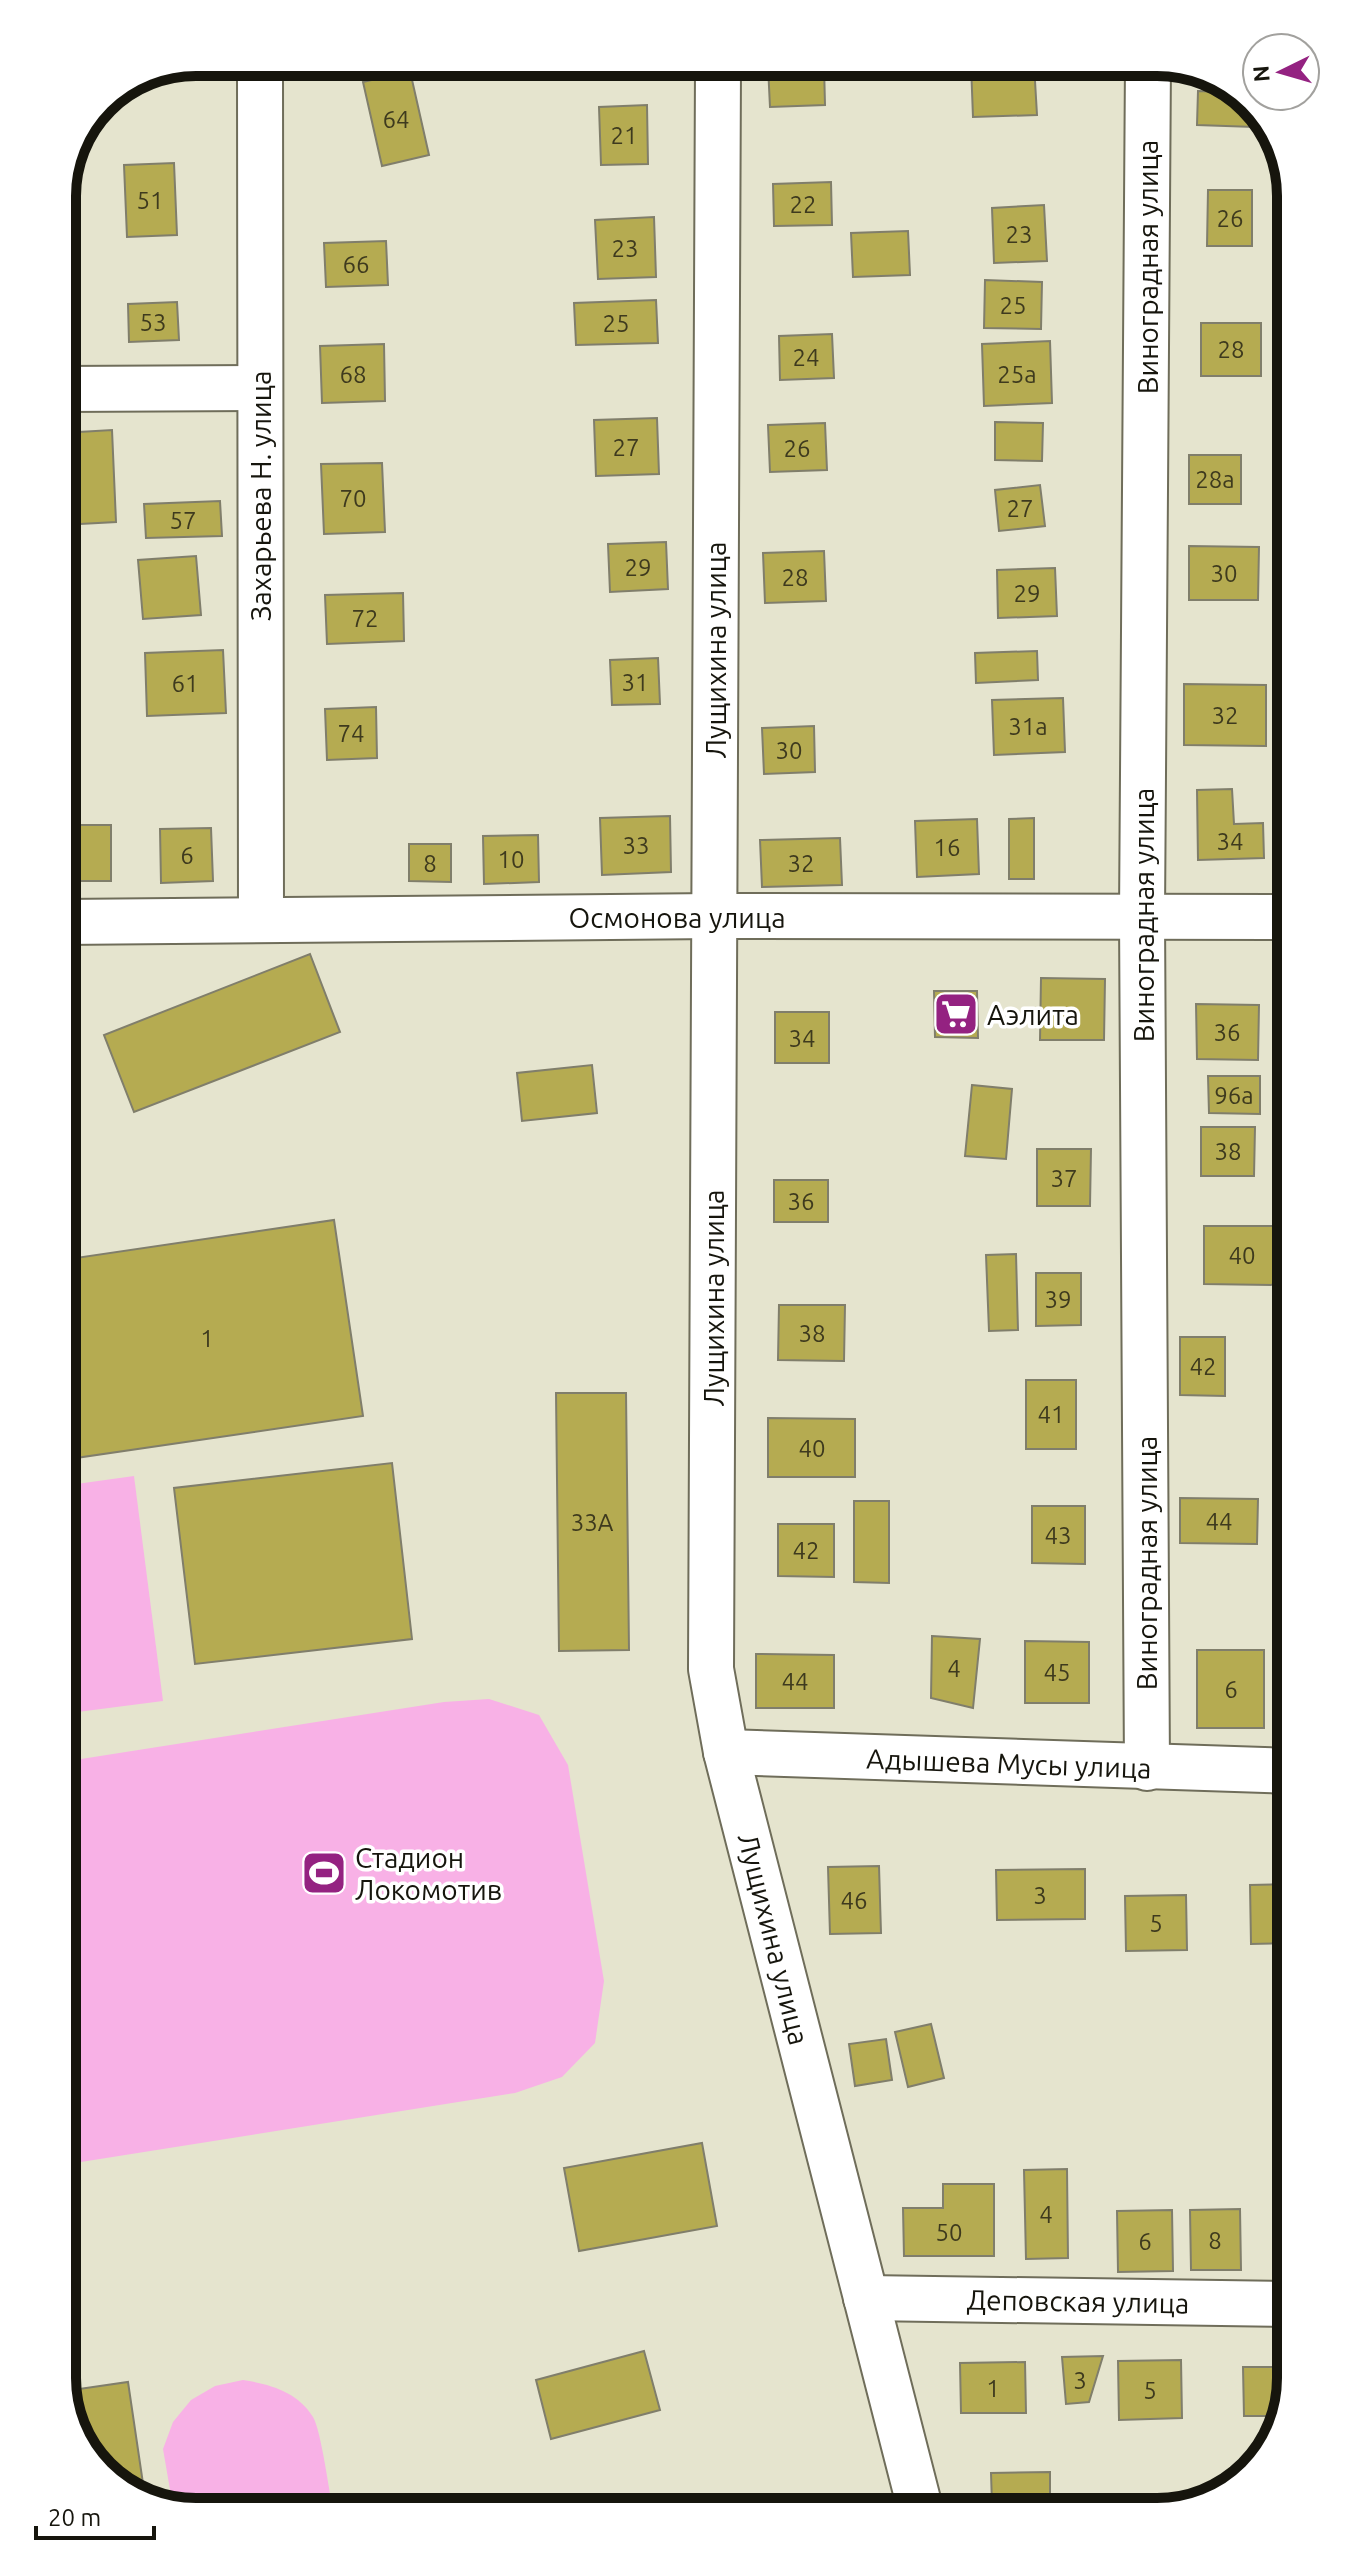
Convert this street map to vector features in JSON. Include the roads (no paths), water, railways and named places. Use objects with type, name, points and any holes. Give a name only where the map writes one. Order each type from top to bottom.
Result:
[{"type":"street","name":"Захарьева Н. улица","points":[[260,76],[261,920]]},
{"type":"street","name":"Лущихина улица","points":[[718,76],[711,1669],[726,1752],[917,2498]]},
{"type":"street","name":"Виноградная улица","points":[[1147,1768],[1142,916],[1148,76]]},
{"type":"street","points":[[76,389],[260,388]]},
{"type":"street","name":"Осмонова улица","points":[[76,922],[714,916],[1277,917]]},
{"type":"street","name":"Адышева Мусы улица","points":[[726,1752],[1277,1771]]},
{"type":"street","name":"Деповская улица","points":[[866,2298],[1277,2304]]},
{"type":"place","name":"Аэлита","points":[[956,1014]]},
{"type":"place","name":"Стадион Локомотив","points":[[324,1873]]}]
